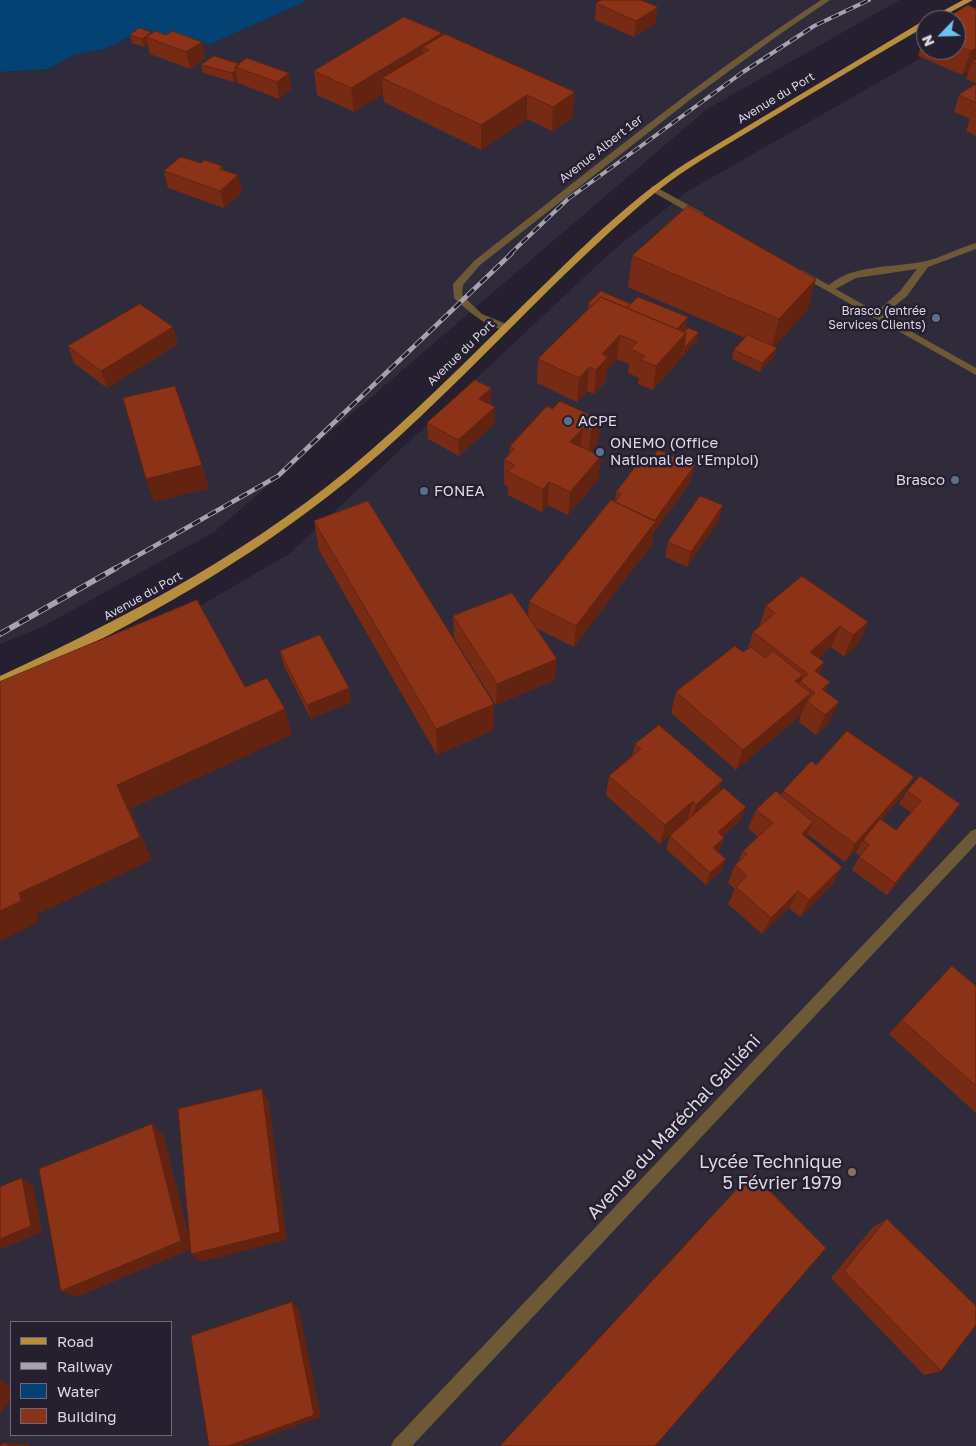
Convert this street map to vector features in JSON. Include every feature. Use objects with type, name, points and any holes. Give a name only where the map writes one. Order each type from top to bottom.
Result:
[{"type":"main road","points":[[950,10],[969,0]]},
{"type":"main road","name":"Avenue du Port","points":[[0,682],[63,653],[173,595],[256,544],[339,483],[381,446],[654,189],[776,112],[916,28]]},
{"type":"street","name":"Avenue Albert 1er","points":[[506,327],[479,316],[457,296],[458,284],[477,263],[688,96],[777,32],[826,0]]},
{"type":"street","points":[[654,189],[712,222]]},
{"type":"street","points":[[830,289],[853,276],[924,265],[976,246]]},
{"type":"street","points":[[877,316],[899,300],[915,282],[924,265]]},
{"type":"street","points":[[796,270],[976,372]]},
{"type":"street","name":"Avenue du Maréchal Galliéni","points":[[400,1446],[976,834]]},
{"type":"shaded area","points":[[245,0],[900,0],[707,109],[214,532],[42,627],[0,644],[0,72],[48,69],[74,55],[105,49],[144,28]]},
{"type":"shaded area","points":[[976,27],[976,1446],[0,1446],[0,702],[179,618],[289,554],[611,252],[688,191],[917,60],[966,60],[966,38]]},
{"type":"water","points":[[0,0],[308,0],[210,44],[144,29],[105,49],[74,55],[48,69],[0,72]]},
{"type":"building","points":[[602,0],[641,0],[658,7],[636,21],[596,3]]},
{"type":"building","points":[[968,5],[976,9],[976,48],[971,51],[966,49],[966,10],[960,10]]},
{"type":"building","points":[[404,17],[442,33],[351,88],[314,71]]},
{"type":"building","points":[[139,28],[151,32],[142,39],[130,35]]},
{"type":"building","points":[[156,31],[166,35],[172,31],[202,42],[186,52],[146,37]]},
{"type":"building","points":[[445,34],[575,92],[553,107],[527,95],[481,125],[382,78],[429,50],[423,47]]},
{"type":"building","points":[[214,56],[240,64],[235,67],[236,70],[232,73],[201,65]]},
{"type":"building","points":[[247,58],[289,73],[277,82],[235,67]]},
{"type":"building","points":[[976,84],[976,103],[959,95]]},
{"type":"building","points":[[181,157],[201,163],[204,160],[222,166],[219,169],[238,175],[220,191],[164,171]]},
{"type":"building","points":[[688,206],[816,279],[779,319],[632,256]]},
{"type":"building","points":[[601,291],[631,304],[627,308],[601,297],[592,306],[588,304]]},
{"type":"building","points":[[601,297],[686,333],[656,366],[641,360],[645,356],[631,349],[637,342],[620,335],[602,354],[608,357],[596,370],[589,367],[579,378],[538,359]]},
{"type":"building","points":[[638,297],[688,317],[677,329],[627,308]]},
{"type":"building","points":[[140,304],[173,327],[101,371],[68,346]]},
{"type":"building","points":[[688,328],[699,332],[684,347],[686,333],[684,332]]},
{"type":"building","points":[[748,335],[777,348],[762,363],[734,350]]},
{"type":"building","points":[[475,380],[491,388],[479,399],[495,407],[458,440],[427,423]]},
{"type":"building","points":[[175,386],[202,465],[146,479],[123,398]]},
{"type":"building","points":[[560,401],[601,420],[591,431],[583,428],[570,442],[601,456],[570,492],[549,482],[543,489],[508,472],[515,465],[504,460],[514,449],[510,446],[547,406],[552,409]]},
{"type":"building","points":[[658,450],[695,465],[654,521],[615,502],[621,494],[616,492],[642,458],[650,461]]},
{"type":"building","points":[[700,496],[723,505],[691,552],[668,542]]},
{"type":"building","points":[[611,500],[656,521],[576,626],[529,602]]},
{"type":"building","points":[[368,501],[494,704],[436,729],[314,521]]},
{"type":"building","points":[[802,576],[868,622],[853,635],[840,626],[810,652],[824,662],[815,671],[830,682],[822,689],[839,702],[825,715],[807,701],[815,693],[800,681],[808,674],[753,632],[775,613],[766,606]]},
{"type":"building","points":[[512,593],[557,659],[497,684],[453,616]]},
{"type":"building","points":[[197,600],[245,687],[267,678],[285,709],[117,785],[140,837],[19,893],[21,901],[0,911],[0,682]]},
{"type":"building","points":[[320,635],[349,688],[307,705],[280,651]]},
{"type":"building","points":[[735,646],[743,652],[751,647],[765,658],[773,651],[803,675],[795,681],[811,693],[743,750],[676,692]]},
{"type":"building","points":[[659,725],[723,780],[696,805],[693,801],[665,825],[609,776],[641,749],[635,744]]},
{"type":"building","points":[[847,731],[914,777],[855,844],[783,791],[811,761],[816,765]]},
{"type":"building","points":[[920,776],[960,804],[895,883],[859,857],[869,845],[863,840],[880,819],[896,830],[921,801],[907,791]]},
{"type":"building","points":[[724,788],[746,807],[718,832],[724,838],[713,848],[726,859],[710,873],[670,836]]},
{"type":"building","points":[[776,791],[813,822],[802,834],[842,867],[809,900],[798,891],[771,918],[736,887],[747,876],[735,865],[747,854],[743,851],[773,823],[756,810]]},
{"type":"building","points":[[952,966],[976,986],[976,1086],[902,1020]]},
{"type":"building","points":[[262,1089],[280,1232],[191,1254],[178,1109]]},
{"type":"building","points":[[152,1124],[181,1241],[61,1291],[39,1169]]},
{"type":"building","points":[[752,1173],[826,1248],[655,1446],[500,1446]]},
{"type":"building","points":[[22,1178],[31,1226],[0,1239],[0,1187]]},
{"type":"building","points":[[887,1219],[976,1306],[976,1325],[941,1371],[844,1271]]},
{"type":"building","points":[[292,1302],[314,1415],[228,1446],[209,1446],[191,1336]]},
{"type":"railway","points":[[510,254],[568,199],[743,72],[814,26],[869,0]]},
{"type":"railway","points":[[114,569],[278,476],[512,253]]},
{"type":"railway","points":[[0,634],[116,568]]},
{"type":"place","name":"Brasco (entrée Services Clients)","points":[[936,318]]},
{"type":"place","name":"ACPE","points":[[568,421]]},
{"type":"place","name":"ONEMO (Office National de l'Emploi)","points":[[600,452]]},
{"type":"place","name":"Brasco","points":[[955,480]]},
{"type":"place","name":"FONEA","points":[[424,491]]},
{"type":"place","name":"Lycée Technique 5 Février 1979","points":[[852,1172]]}]
